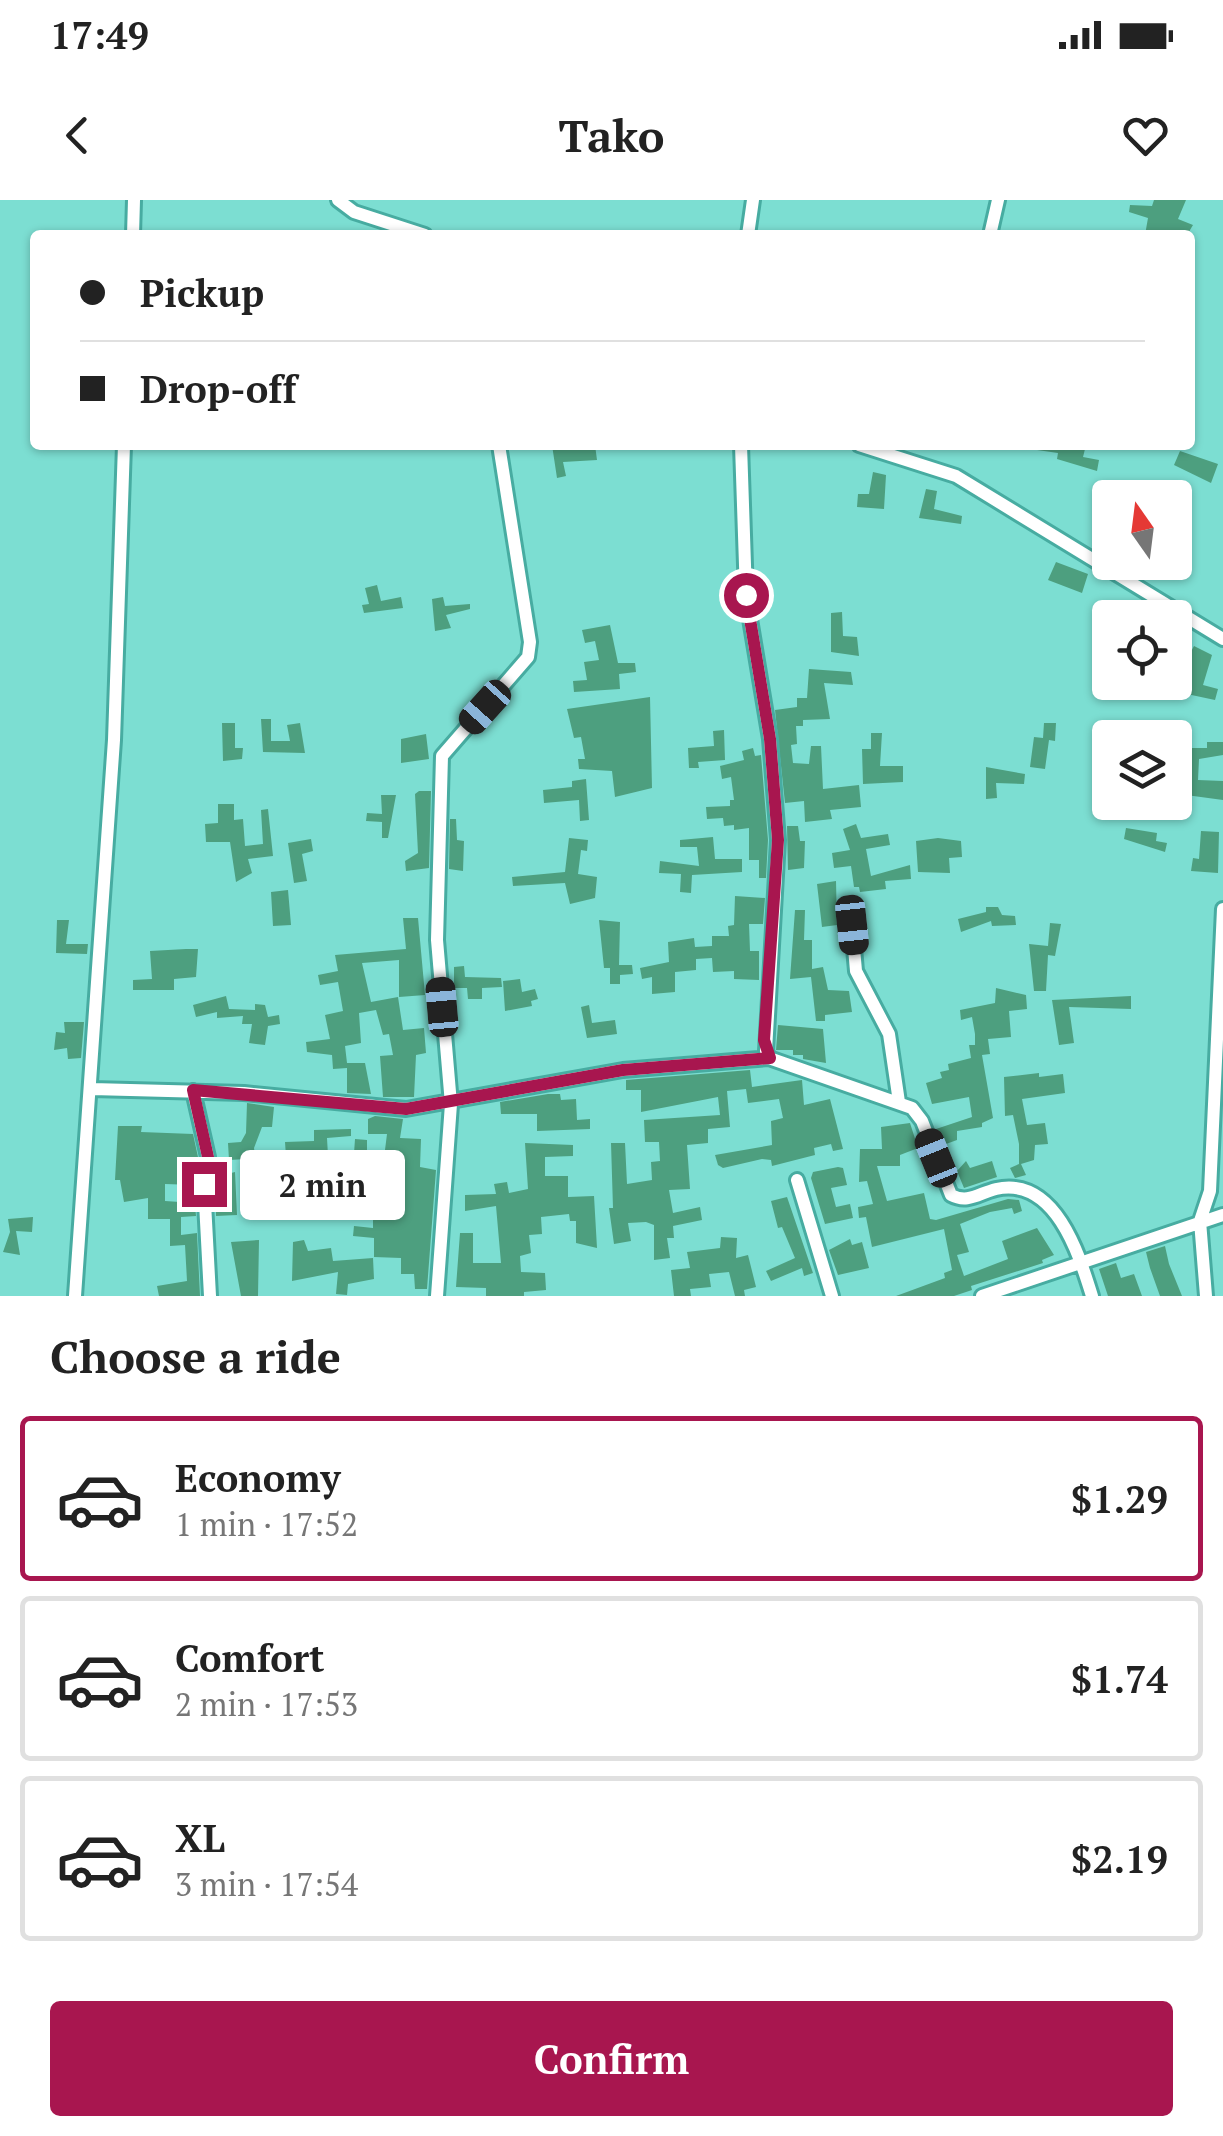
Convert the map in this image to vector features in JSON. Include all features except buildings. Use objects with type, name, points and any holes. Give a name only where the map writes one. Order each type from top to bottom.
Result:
[{"type":"street","points":[[133,230],[134,200]]},
{"type":"street","points":[[338,200],[354,212],[409,230]]},
{"type":"street","points":[[749,230],[753,200]]},
{"type":"street","points":[[991,230],[998,200]]},
{"type":"street","points":[[75,1296],[114,740],[124,450]]},
{"type":"street","points":[[437,1296],[452,1104],[437,940],[442,756],[528,658],[530,642],[500,450]]},
{"type":"street","points":[[740,450],[746,595],[770,739],[778,840],[764,1040],[770,1058]]},
{"type":"street","points":[[875,450],[956,476],[1223,639]]},
{"type":"street","points":[[1206,1296],[1200,1221],[1210,1191],[1223,909]]},
{"type":"street","points":[[852,925],[856,971],[890,1034],[899,1102]]},
{"type":"street","points":[[92,1089],[193,1090],[406,1109],[452,1104],[623,1070],[770,1058],[826,1081],[899,1102],[922,1121],[951,1195],[971,1198],[994,1189],[1020,1189],[1060,1216],[1082,1262],[1092,1296]]},
{"type":"street","points":[[193,1090],[208,1157],[204,1184],[210,1296]]},
{"type":"street","points":[[797,1180],[832,1296]]},
{"type":"street","points":[[982,1296],[1223,1215]]},
{"type":"route","points":[[204,1184],[208,1157],[198,1129],[193,1090],[406,1109],[452,1104],[623,1070],[770,1058],[764,1040],[778,840],[775,782],[746,595]]}]
